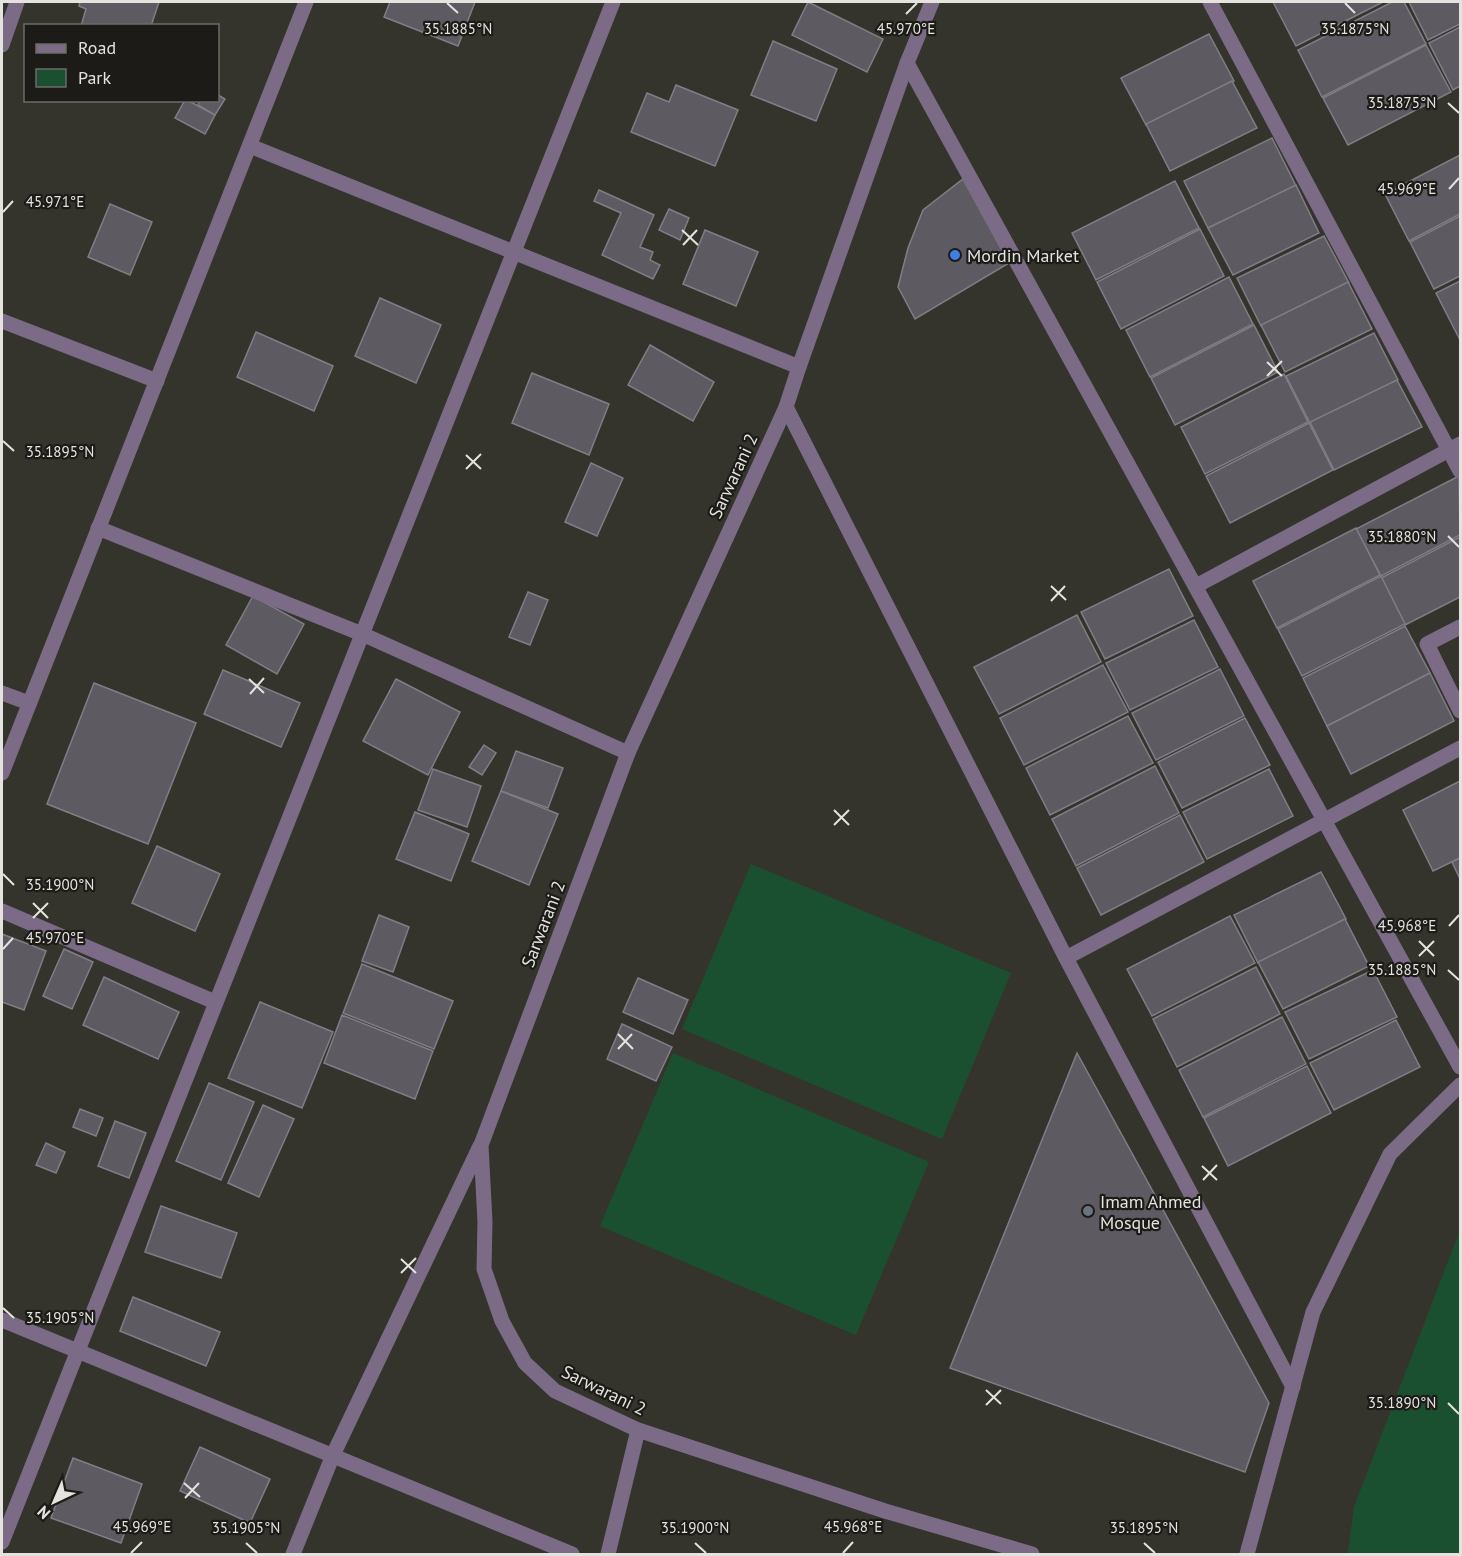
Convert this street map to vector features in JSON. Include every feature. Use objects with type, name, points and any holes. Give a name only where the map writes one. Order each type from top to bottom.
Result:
[{"type":"street","points":[[2,45],[17,2]]},
{"type":"street","points":[[2,773],[306,2]]},
{"type":"street","points":[[2,1542],[613,2]]},
{"type":"street","name":"Sarwarani 2","points":[[932,2],[907,63],[786,407],[628,753],[481,1145],[486,1222],[484,1269],[502,1321],[525,1363],[555,1391],[638,1430],[885,1511],[1032,1554]]},
{"type":"street","points":[[1210,2],[1455,447],[1461,471]]},
{"type":"street","points":[[907,63],[1461,1067]]},
{"type":"street","points":[[250,146],[799,367]]},
{"type":"street","points":[[2,321],[156,381]]},
{"type":"street","points":[[786,407],[1066,958],[1293,1387]]},
{"type":"street","points":[[1196,586],[1455,447]]},
{"type":"street","points":[[98,528],[362,634],[628,753]]},
{"type":"street","points":[[1461,627],[1427,644],[1461,711]]},
{"type":"street","points":[[2,693],[29,703]]},
{"type":"street","points":[[1066,958],[1461,748]]},
{"type":"street","points":[[2,912],[216,1002]]},
{"type":"street","points":[[1247,1554],[1313,1312],[1390,1154],[1461,1085]]},
{"type":"street","points":[[293,1554],[333,1455],[481,1145]]},
{"type":"street","points":[[2,1320],[572,1554]]},
{"type":"street","points":[[608,1554],[638,1430]]},
{"type":"green space","points":[[751,864],[1011,973],[942,1139],[682,1029]]},
{"type":"green space","points":[[673,1053],[929,1162],[856,1335],[600,1226]]},
{"type":"green space","points":[[1460,1230],[1460,1554],[1349,1554],[1354,1507]]},
{"type":"building","points":[[80,2],[159,2],[152,24],[82,24],[86,9],[79,6]]},
{"type":"building","points":[[390,2],[475,2],[458,46],[384,17]]},
{"type":"building","points":[[808,2],[883,39],[867,72],[792,35]]},
{"type":"building","points":[[1273,2],[1383,2],[1296,46]]},
{"type":"building","points":[[1392,2],[1404,2],[1426,44],[1322,97],[1298,50]]},
{"type":"building","points":[[1409,2],[1460,2],[1460,24],[1428,40]]},
{"type":"building","points":[[1460,27],[1460,86],[1453,90],[1429,43]]},
{"type":"building","points":[[1209,34],[1234,81],[1146,125],[1121,78]]},
{"type":"building","points":[[773,41],[837,69],[816,121],[751,95]]},
{"type":"building","points":[[1426,45],[1451,92],[1348,145],[1323,98]]},
{"type":"building","points":[[1232,81],[1257,128],[1170,171],[1146,124]]},
{"type":"building","points":[[676,85],[738,110],[715,166],[631,132],[647,93],[669,102]]},
{"type":"building","points":[[219,96],[225,99],[215,115],[198,105],[199,102],[219,102]]},
{"type":"building","points":[[184,102],[191,102],[215,115],[205,134],[175,118]]},
{"type":"building","points":[[1272,138],[1296,186],[1208,228],[1184,181]]},
{"type":"building","points":[[1460,155],[1460,214],[1409,241],[1385,194]]},
{"type":"building","name":"Mordin Market","points":[[963,179],[1009,263],[915,319],[898,287],[908,248],[923,210]]},
{"type":"building","points":[[1175,181],[1199,228],[1096,280],[1072,233]]},
{"type":"building","points":[[1296,185],[1319,233],[1233,275],[1208,228]]},
{"type":"building","points":[[599,190],[654,215],[640,247],[653,252],[650,260],[660,265],[653,279],[602,255],[621,213],[594,201]]},
{"type":"building","points":[[110,204],[152,222],[130,275],[88,257]]},
{"type":"building","points":[[669,209],[689,218],[680,240],[659,230]]},
{"type":"building","points":[[1460,216],[1460,276],[1434,289],[1410,242]]},
{"type":"building","points":[[1200,229],[1224,276],[1121,329],[1097,282]]},
{"type":"building","points":[[705,230],[758,252],[736,306],[683,284]]},
{"type":"building","points":[[1324,236],[1349,283],[1261,326],[1237,278]]},
{"type":"building","points":[[1229,277],[1253,324],[1150,377],[1126,330]]},
{"type":"building","points":[[1460,281],[1460,340],[1436,293]]},
{"type":"building","points":[[1348,282],[1372,329],[1285,372],[1261,325]]},
{"type":"building","points":[[380,298],[441,325],[416,383],[355,356]]},
{"type":"building","points":[[1254,325],[1278,372],[1175,425],[1151,378]]},
{"type":"building","points":[[256,332],[333,366],[314,411],[237,377]]},
{"type":"building","points":[[1374,333],[1398,380],[1310,423],[1286,376]]},
{"type":"building","points":[[650,345],[714,382],[693,421],[628,385]]},
{"type":"building","points":[[532,373],[609,404],[589,455],[512,423]]},
{"type":"building","points":[[1284,374],[1308,422],[1205,474],[1181,427]]},
{"type":"building","points":[[1397,380],[1422,427],[1334,470],[1310,422]]},
{"type":"building","points":[[1309,423],[1333,470],[1230,523],[1206,476]]},
{"type":"building","points":[[591,463],[623,478],[597,536],[565,522]]},
{"type":"building","points":[[1459,476],[1460,535],[1381,576],[1356,529]]},
{"type":"building","points":[[1356,528],[1380,575],[1277,628],[1253,581]]},
{"type":"building","points":[[1460,537],[1460,597],[1405,625],[1381,578]]},
{"type":"building","points":[[1169,569],[1193,616],[1105,659],[1081,612]]},
{"type":"building","points":[[1381,576],[1405,624],[1302,676],[1278,629]]},
{"type":"building","points":[[528,592],[548,600],[530,645],[509,637]]},
{"type":"building","points":[[253,596],[304,624],[277,674],[226,645]]},
{"type":"building","points":[[1077,615],[1101,662],[999,714],[974,667]]},
{"type":"building","points":[[1194,620],[1218,667],[1130,710],[1106,663]]},
{"type":"building","points":[[1405,626],[1430,673],[1327,726],[1303,678]]},
{"type":"building","points":[[1103,665],[1128,712],[1024,765],[1000,718]]},
{"type":"building","points":[[1220,669],[1244,716],[1156,760],[1132,713]]},
{"type":"building","points":[[223,670],[300,703],[281,747],[204,714]]},
{"type":"building","points":[[1430,673],[1454,721],[1351,774],[1327,726]]},
{"type":"building","points":[[396,679],[460,712],[428,775],[363,741]]},
{"type":"building","points":[[94,683],[196,723],[148,844],[47,804]]},
{"type":"building","points":[[1128,716],[1153,763],[1050,815],[1026,768]]},
{"type":"building","points":[[1245,718],[1270,765],[1182,808],[1158,762]]},
{"type":"building","points":[[484,745],[496,753],[482,775],[469,767]]},
{"type":"building","points":[[516,751],[563,768],[548,808],[501,791]]},
{"type":"building","points":[[1155,766],[1179,813],[1076,866],[1052,819]]},
{"type":"building","points":[[433,769],[481,786],[467,827],[418,810]]},
{"type":"building","points":[[1269,769],[1293,816],[1207,859],[1183,812]]},
{"type":"building","points":[[1460,781],[1460,858],[1433,871],[1403,810]]},
{"type":"building","points":[[501,791],[558,814],[529,885],[472,861]]},
{"type":"building","points":[[415,812],[469,834],[451,881],[396,859]]},
{"type":"building","points":[[1180,815],[1204,862],[1101,915],[1077,868]]},
{"type":"building","points":[[157,846],[220,874],[195,931],[132,903]]},
{"type":"building","points":[[1460,858],[1460,879],[1452,862]]},
{"type":"building","points":[[1321,872],[1346,919],[1258,963],[1234,915]]},
{"type":"building","points":[[379,915],[409,927],[393,972],[362,961]]},
{"type":"building","points":[[1230,916],[1255,963],[1152,1016],[1127,969]]},
{"type":"building","points":[[1345,919],[1369,966],[1283,1009],[1258,962]]},
{"type":"building","points":[[2,934],[46,951],[24,1010],[2,1002]]},
{"type":"building","points":[[64,949],[93,962],[72,1009],[43,996]]},
{"type":"building","points":[[362,964],[453,1001],[434,1049],[343,1013]]},
{"type":"building","points":[[1256,967],[1280,1014],[1177,1067],[1153,1019]]},
{"type":"building","points":[[1373,970],[1397,1017],[1309,1059],[1285,1012]]},
{"type":"building","points":[[104,977],[179,1012],[158,1059],[83,1025]]},
{"type":"building","points":[[638,978],[688,1000],[673,1034],[623,1012]]},
{"type":"building","points":[[260,1002],[333,1032],[302,1108],[228,1078]]},
{"type":"building","points":[[342,1015],[433,1051],[415,1099],[324,1063]]},
{"type":"building","points":[[1282,1017],[1306,1064],[1203,1117],[1179,1070]]},
{"type":"building","points":[[1396,1020],[1420,1067],[1334,1110],[1310,1063]]},
{"type":"building","points":[[622,1024],[672,1047],[656,1081],[607,1059]]},
{"type":"building","name":"Imam Ahmed Mosque","points":[[1077,1053],[1269,1403],[1245,1472],[950,1368]]},
{"type":"building","points":[[1307,1066],[1331,1113],[1228,1166],[1204,1118]]},
{"type":"building","points":[[209,1083],[254,1102],[221,1180],[176,1161]]},
{"type":"building","points":[[263,1105],[294,1119],[259,1197],[228,1183]]},
{"type":"building","points":[[80,1109],[103,1118],[96,1136],[73,1127]]},
{"type":"building","points":[[115,1121],[146,1133],[129,1178],[98,1166]]},
{"type":"building","points":[[46,1143],[65,1152],[56,1173],[36,1165]]},
{"type":"building","points":[[161,1206],[237,1233],[221,1278],[145,1252]]},
{"type":"building","points":[[133,1297],[220,1332],[206,1366],[120,1331]]},
{"type":"building","points":[[200,1447],[270,1479],[250,1523],[180,1491]]},
{"type":"building","points":[[73,1458],[142,1484],[121,1543],[51,1518]]},
{"type":"place","name":"Mordin Market","points":[[955,255]]},
{"type":"place","name":"Imam Ahmed Mosque","points":[[1088,1211]]}]
